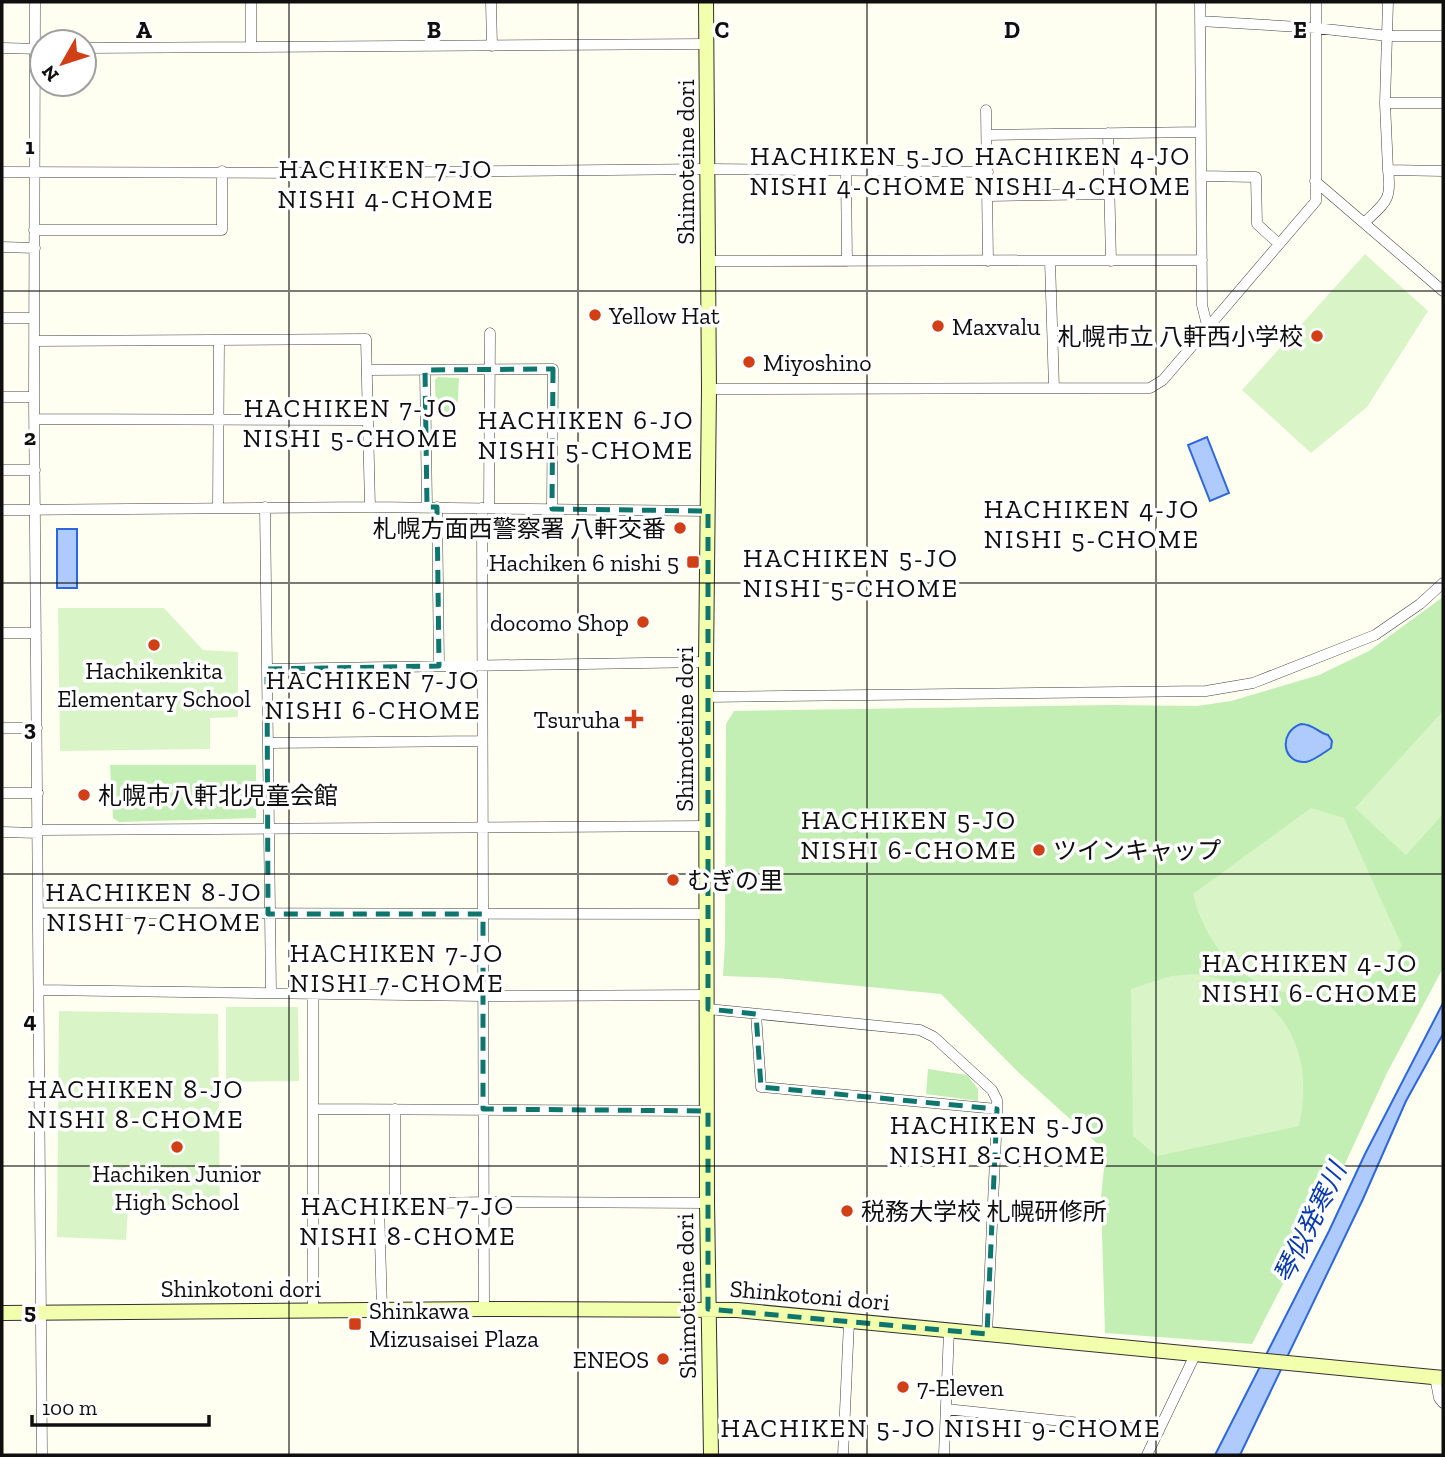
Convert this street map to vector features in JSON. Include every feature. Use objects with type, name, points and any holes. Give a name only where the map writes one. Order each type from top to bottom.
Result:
[{"type":"main road","name":"Shimoteine dori","points":[[706,2],[709,389],[705,662],[711,1455]]},
{"type":"main road","name":"Shinkotoni dori","points":[[2,1313],[737,1310],[1439,1378]]},
{"type":"street","points":[[35,2],[37,28]]},
{"type":"street","points":[[251,2],[251,47]]},
{"type":"street","points":[[491,2],[492,46]]},
{"type":"street","points":[[1200,2],[1202,306],[1208,329]]},
{"type":"street","points":[[709,389],[1150,388],[1163,380],[1315,201],[1316,2]]},
{"type":"street","points":[[1365,222],[1386,202],[1391,192],[1385,103],[1388,2]]},
{"type":"street","points":[[1200,21],[1316,28],[1388,36],[1443,36]]},
{"type":"street","points":[[98,48],[707,44]]},
{"type":"street","points":[[2,48],[28,48]]},
{"type":"street","points":[[37,98],[34,397],[42,1455]]},
{"type":"street","points":[[1385,103],[1443,103]]},
{"type":"street","points":[[986,110],[989,172],[988,261]]},
{"type":"street","points":[[987,135],[1201,132]]},
{"type":"street","points":[[1108,133],[1111,261]]},
{"type":"street","points":[[2,172],[304,173],[708,169],[989,172]]},
{"type":"street","points":[[846,170],[847,261]]},
{"type":"street","points":[[1388,170],[1443,171]]},
{"type":"street","points":[[34,230],[222,230],[222,171]]},
{"type":"street","points":[[1201,176],[1256,177],[1257,224],[1279,244]]},
{"type":"street","points":[[1315,181],[1443,291]]},
{"type":"street","points":[[988,196],[1109,194]]},
{"type":"street","points":[[2,247],[35,248]]},
{"type":"street","points":[[708,261],[1202,260]]},
{"type":"street","points":[[1050,261],[1054,388]]},
{"type":"street","points":[[2,317],[34,318]]},
{"type":"street","points":[[484,1309],[482,665],[490,333]]},
{"type":"street","points":[[34,341],[366,339],[370,507]]},
{"type":"street","points":[[218,508],[219,340]]},
{"type":"street","points":[[367,370],[553,369],[552,509]]},
{"type":"street","points":[[425,370],[439,666]]},
{"type":"street","points":[[2,397],[34,397]]},
{"type":"street","points":[[35,419],[368,420]]},
{"type":"street","points":[[2,471],[35,470]]},
{"type":"street","points":[[265,507],[271,993]]},
{"type":"street","points":[[2,510],[432,507],[708,511]]},
{"type":"street","points":[[706,696],[1206,691],[1253,683],[1375,635],[1420,604],[1443,583]]},
{"type":"street","points":[[2,633],[36,633]]},
{"type":"street","points":[[267,669],[705,662]]},
{"type":"street","points":[[2,728],[37,728]]},
{"type":"street","points":[[268,743],[482,741]]},
{"type":"street","points":[[2,793],[38,793]]},
{"type":"street","points":[[2,832],[707,826]]},
{"type":"street","points":[[39,913],[708,914]]},
{"type":"street","points":[[40,990],[708,1002],[756,1014],[920,1030],[934,1037],[992,1090],[997,1100],[988,1334]]},
{"type":"street","points":[[313,994],[313,1310]]},
{"type":"street","points":[[756,1014],[761,1087],[997,1109]]},
{"type":"street","points":[[313,1109],[708,1111]]},
{"type":"street","points":[[395,1110],[395,1204]]},
{"type":"street","points":[[313,1206],[484,1202],[707,1203]]},
{"type":"street","points":[[379,1204],[382,1310]]},
{"type":"street","points":[[843,1455],[849,1322]]},
{"type":"street","points":[[944,1455],[949,1331]]},
{"type":"street","points":[[1147,1455],[1195,1354]]},
{"type":"street","points":[[1439,1378],[1439,1398],[1443,1403]]},
{"type":"street","points":[[946,1409],[1159,1432]]},
{"type":"highlighted area","points":[[553,369],[552,509],[708,511],[708,1009],[756,1014],[761,1087],[997,1109],[987,1334],[708,1309],[708,1111],[483,1109],[483,914],[268,914],[267,669],[439,666],[437,507],[427,507],[425,370]]},
{"type":"green space","points":[[1365,254],[1428,311],[1367,407],[1311,453],[1242,390]]},
{"type":"green space","points":[[438,377],[459,378],[457,414],[436,414],[435,380]]},
{"type":"green space","points":[[1443,597],[1443,968],[1387,1073],[1343,1168],[1252,1344],[1105,1333],[1101,1198],[1105,1158],[1100,1146],[1018,1072],[941,994],[777,978],[723,976],[726,724],[734,711],[1197,706],[1231,701],[1319,675],[1369,651]]},
{"type":"green space","points":[[58,608],[164,608],[203,650],[238,652],[238,717],[210,718],[210,749],[60,751]]},
{"type":"green space","points":[[1443,711],[1443,814],[1406,855],[1355,808]]},
{"type":"green space","points":[[110,765],[256,765],[256,818],[119,822],[113,818]]},
{"type":"green space","points":[[1311,808],[1344,818],[1402,946],[1380,970],[1350,986],[1321,994],[1292,994],[1265,986],[1241,971],[1220,951],[1204,925],[1193,894]]},
{"type":"green space","points":[[1195,974],[1224,980],[1249,991],[1269,1006],[1285,1024],[1296,1045],[1302,1070],[1303,1097],[1299,1126],[1157,1156],[1133,1136],[1131,989],[1171,976]]},
{"type":"green space","points":[[226,1007],[298,1007],[299,1081],[226,1082]]},
{"type":"green space","points":[[59,1011],[218,1014],[220,1211],[128,1211],[126,1240],[57,1237]]},
{"type":"green space","points":[[928,1069],[967,1075],[978,1089],[978,1101],[926,1094]]},
{"type":"water","points":[[1207,437],[1229,493],[1210,501],[1188,445]]},
{"type":"water","points":[[57,529],[77,529],[77,588],[57,588]]},
{"type":"water","points":[[1301,724],[1328,735],[1332,741],[1331,748],[1306,762],[1292,758],[1286,747],[1286,740],[1294,728]]},
{"type":"water","points":[[1443,1003],[1443,1034],[1406,1101],[1363,1199],[1240,1455],[1215,1455],[1329,1231],[1365,1154]]},
{"type":"place","name":"Yellow Hat","points":[[595,315]]},
{"type":"place","name":"Maxvalu","points":[[938,326]]},
{"type":"place","name":"札幌市立 八軒西小学校","points":[[1317,336]]},
{"type":"place","name":"Miyoshino","points":[[749,362]]},
{"type":"place","name":"札幌方面西警察署 八軒交番","points":[[680,528]]},
{"type":"place","name":"Hachiken 6 nishi 5","points":[[693,562]]},
{"type":"place","name":"docomo Shop","points":[[643,622]]},
{"type":"place","name":"Hachikenkita Elementary School","points":[[154,645]]},
{"type":"place","name":"Tsuruha","points":[[634,719]]},
{"type":"place","name":"札幌市八軒北児童会館","points":[[84,795]]},
{"type":"place","name":"ツインキャップ","points":[[1039,850]]},
{"type":"place","name":"むぎの里","points":[[673,880]]},
{"type":"place","name":"Hachiken Junior High School","points":[[177,1147]]},
{"type":"place","name":"税務大学校 札幌研修所","points":[[847,1211]]},
{"type":"place","name":"Shinkawa Mizusaisei Plaza","points":[[355,1324]]},
{"type":"place","name":"ENEOS","points":[[663,1359]]},
{"type":"place","name":"7-Eleven","points":[[903,1387]]},
{"type":"district","name":"HACHIKEN 5-JO NISHI 4-CHOME","points":[[858,171]]},
{"type":"district","name":"HACHIKEN 4-JO NISHI 4-CHOME","points":[[1083,171]]},
{"type":"district","name":"HACHIKEN 7-JO NISHI 4-CHOME","points":[[386,184]]},
{"type":"district","name":"HACHIKEN 7-JO NISHI 5-CHOME","points":[[351,422]]},
{"type":"district","name":"HACHIKEN 6-JO NISHI 5-CHOME","points":[[586,435]]},
{"type":"district","name":"HACHIKEN 4-JO NISHI 5-CHOME","points":[[1092,524]]},
{"type":"district","name":"HACHIKEN 5-JO NISHI 5-CHOME","points":[[851,573]]},
{"type":"district","name":"HACHIKEN 7-JO NISHI 6-CHOME","points":[[373,695]]},
{"type":"district","name":"HACHIKEN 5-JO NISHI 6-CHOME","points":[[909,835]]},
{"type":"district","name":"HACHIKEN 8-JO NISHI 7-CHOME","points":[[154,907]]},
{"type":"district","name":"HACHIKEN 7-JO NISHI 7-CHOME","points":[[397,968]]},
{"type":"district","name":"HACHIKEN 4-JO NISHI 6-CHOME","points":[[1310,978]]},
{"type":"district","name":"HACHIKEN 8-JO NISHI 8-CHOME","points":[[136,1104]]},
{"type":"district","name":"HACHIKEN 5-JO NISHI 8-CHOME","points":[[998,1140]]},
{"type":"district","name":"HACHIKEN 7-JO NISHI 8-CHOME","points":[[408,1221]]},
{"type":"district","name":"HACHIKEN 5-JO NISHI 9-CHOME","points":[[941,1428]]},
{"type":"water label","name":"琴似発寒川","points":[[1310,1223]]}]
